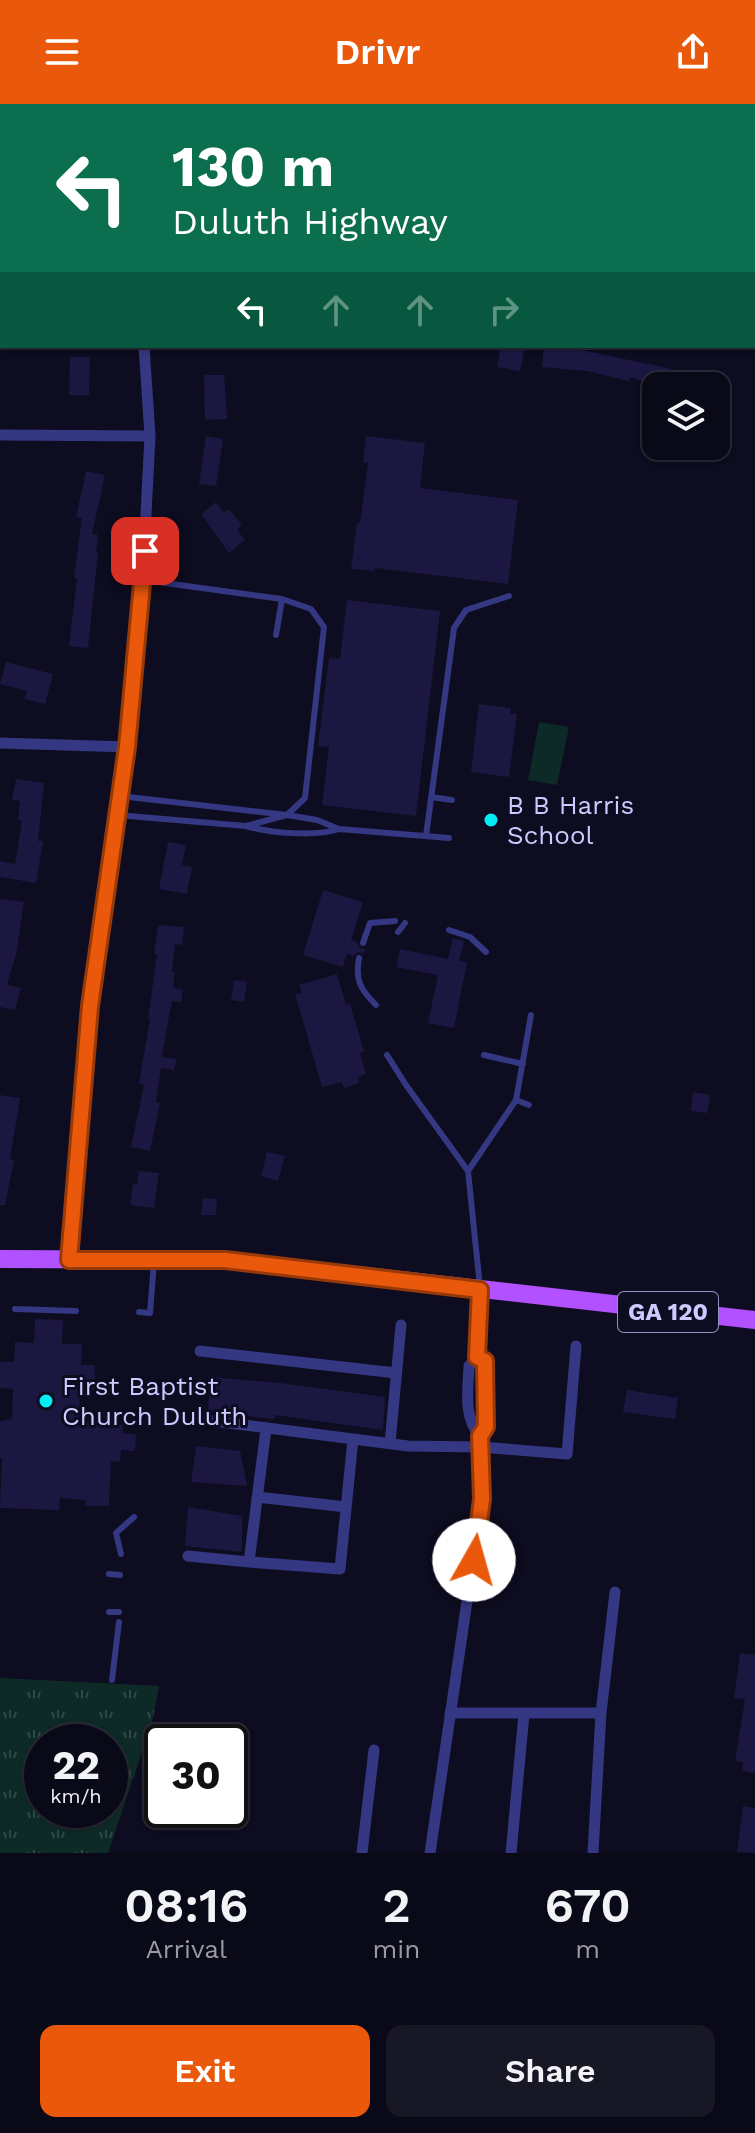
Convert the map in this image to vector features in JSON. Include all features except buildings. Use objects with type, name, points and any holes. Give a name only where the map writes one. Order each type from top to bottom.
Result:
[{"type":"main road","name":"GA 120","points":[[0,1259],[225,1260],[755,1320]]},
{"type":"street","points":[[69,1260],[90,1006],[127,747],[143,580],[150,436],[144,348]]},
{"type":"street","points":[[0,435],[150,436]]},
{"type":"street","points":[[0,743],[127,747]]},
{"type":"street","points":[[480,1290],[477,1357],[469,1366],[468,1391],[471,1427],[480,1441]]},
{"type":"street","points":[[390,1443],[401,1325]]},
{"type":"street","points":[[205,1420],[390,1443],[480,1441],[567,1454],[576,1346]]},
{"type":"street","points":[[200,1351],[396,1373]]},
{"type":"street","points":[[430,1853],[482,1499],[480,1441],[486,1427],[485,1361],[477,1357]]},
{"type":"street","points":[[468,1391],[485,1390]]},
{"type":"street","points":[[249,1562],[266,1429]]},
{"type":"street","points":[[188,1556],[340,1569],[353,1439]]},
{"type":"street","points":[[257,1497],[346,1507]]},
{"type":"street","points":[[593,1853],[601,1713],[615,1592]]},
{"type":"street","points":[[450,1713],[601,1713]]},
{"type":"street","points":[[511,1853],[524,1714]]},
{"type":"street","points":[[362,1853],[374,1750]]},
{"type":"lane","points":[[143,580],[282,599],[311,609],[324,627],[305,798],[287,815],[246,826]]},
{"type":"lane","points":[[426,836],[454,628],[466,610],[509,596]]},
{"type":"lane","points":[[276,635],[282,599]]},
{"type":"lane","points":[[120,796],[287,815],[317,820],[339,829],[449,838]]},
{"type":"lane","points":[[431,797],[452,800]]},
{"type":"lane","points":[[117,815],[246,826],[263,831],[328,833],[339,829]]},
{"type":"lane","points":[[363,943],[370,923],[395,921]]},
{"type":"lane","points":[[398,932],[405,923]]},
{"type":"lane","points":[[449,930],[470,937],[486,952]]},
{"type":"lane","points":[[359,958],[355,976],[362,991],[376,1005]]},
{"type":"lane","points":[[468,1171],[516,1100],[530,1019]]},
{"type":"lane","points":[[387,1055],[468,1171],[480,1290]]},
{"type":"lane","points":[[484,1055],[523,1064]]},
{"type":"lane","points":[[516,1100],[529,1105]]},
{"type":"lane","points":[[139,1312],[150,1313],[154,1258]]},
{"type":"lane","points":[[15,1309],[76,1311]]},
{"type":"lane","points":[[121,1554],[116,1533],[134,1517]]},
{"type":"lane","points":[[109,1574],[120,1575]]},
{"type":"lane","points":[[109,1612],[119,1612]]},
{"type":"lane","points":[[112,1680],[119,1622]]},
{"type":"green space","points":[[539,722],[569,727],[557,785],[528,780]]},
{"type":"green space","points":[[0,1678],[159,1686],[151,1724],[144,1724],[144,1746],[128,1793],[128,1724],[24,1724],[24,1828],[116,1828],[108,1853],[0,1853]]},
{"type":"place","name":"B B Harris School","points":[[491,820]]},
{"type":"place","name":"First Baptist Church Duluth","points":[[46,1401]]},
{"type":"route","points":[[145,551],[127,747],[90,1006],[69,1260],[225,1260],[480,1290],[477,1357],[485,1361],[486,1427],[480,1436],[482,1499],[474,1560]]}]
